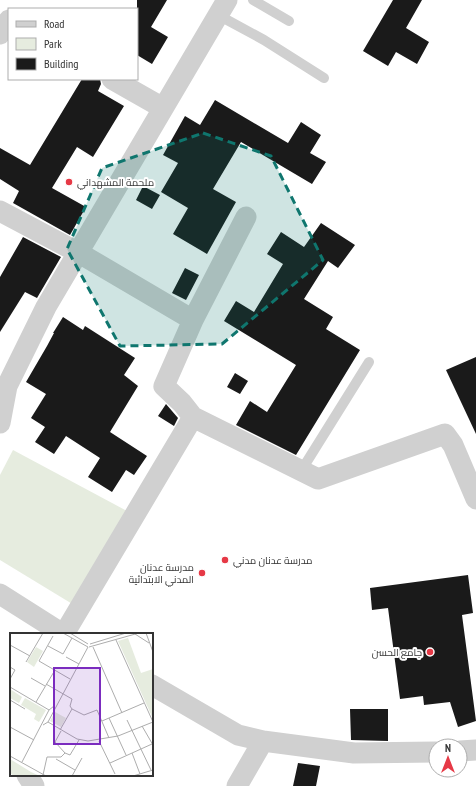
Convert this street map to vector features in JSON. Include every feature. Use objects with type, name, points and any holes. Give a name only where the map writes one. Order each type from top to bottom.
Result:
[{"type":"street","points":[[0,423],[3,389],[46,307],[223,8]]},
{"type":"street","points":[[0,34],[8,22]]},
{"type":"street","points":[[114,80],[163,108]]},
{"type":"street","points":[[0,211],[79,253],[193,320]]},
{"type":"street","points":[[246,217],[193,320],[164,386],[182,403],[193,417],[318,479],[445,434],[454,445],[476,499]]},
{"type":"street","points":[[64,633],[193,417]]},
{"type":"street","points":[[0,594],[61,633]]},
{"type":"street","points":[[153,686],[238,735],[263,741],[354,753],[428,752]]},
{"type":"street","points":[[237,786],[263,741]]},
{"type":"street","points":[[28,776],[34,786]]},
{"type":"lane","points":[[254,0],[289,21]]},
{"type":"lane","points":[[223,8],[264,40],[324,78]]},
{"type":"lane","points":[[301,471],[369,362]]},
{"type":"highlighted area","points":[[203,133],[271,156],[323,260],[222,344],[120,346],[67,249],[102,168]]},
{"type":"green space","points":[[13,450],[127,511],[74,605],[0,560],[0,475]]},
{"type":"building","points":[[137,0],[167,0],[151,27],[168,37],[152,64],[138,56]]},
{"type":"building","points":[[393,0],[422,0],[406,28],[429,42],[417,64],[396,52],[388,66],[363,51]]},
{"type":"building","points":[[81,80],[100,80],[101,84],[98,91],[124,106],[93,157],[77,147],[52,188],[86,207],[70,235],[13,203],[19,191],[0,179],[0,148],[30,165]]},
{"type":"building","points":[[215,100],[288,143],[301,122],[321,135],[310,153],[326,162],[312,184],[241,142],[213,189],[236,202],[207,254],[173,234],[188,208],[161,192],[178,163],[163,155],[185,116],[200,125]]},
{"type":"building","points":[[143,186],[160,195],[152,209],[136,200]]},
{"type":"building","points":[[321,223],[355,245],[338,268],[328,261],[304,299],[333,317],[326,329],[360,350],[296,455],[236,425],[250,401],[267,412],[296,365],[224,321],[236,301],[254,312],[283,264],[267,254],[281,232],[304,247]]},
{"type":"building","points":[[23,237],[61,257],[37,298],[25,292],[0,332],[0,277]]},
{"type":"building","points":[[185,268],[199,275],[186,300],[172,293]]},
{"type":"building","points":[[63,317],[83,330],[85,326],[135,358],[124,375],[138,386],[110,432],[147,456],[134,475],[126,470],[112,492],[88,477],[100,458],[66,436],[54,454],[35,442],[45,427],[31,418],[46,394],[26,382]]},
{"type":"building","points":[[476,357],[476,434],[446,370]]},
{"type":"building","points":[[235,373],[248,381],[240,394],[227,387]]},
{"type":"building","points":[[166,404],[178,418],[174,426],[158,416]]},
{"type":"building","name":"جامع الحسن","points":[[468,575],[473,613],[462,615],[476,721],[458,727],[450,702],[424,705],[423,696],[400,699],[388,608],[372,610],[370,588]]},
{"type":"building","points":[[350,709],[388,709],[388,741],[351,740]]},
{"type":"building","points":[[298,763],[320,766],[316,786],[293,786]]},
{"type":"place","name":"ملحمة المشهداني","points":[[69,182]]},
{"type":"place","name":"مدرسة عدنان مدني","points":[[225,560]]},
{"type":"place","name":"مدرسة عدنان المدني الابتدائية","points":[[202,573]]},
{"type":"place","name":"جامع الحسن","points":[[430,652]]}]
